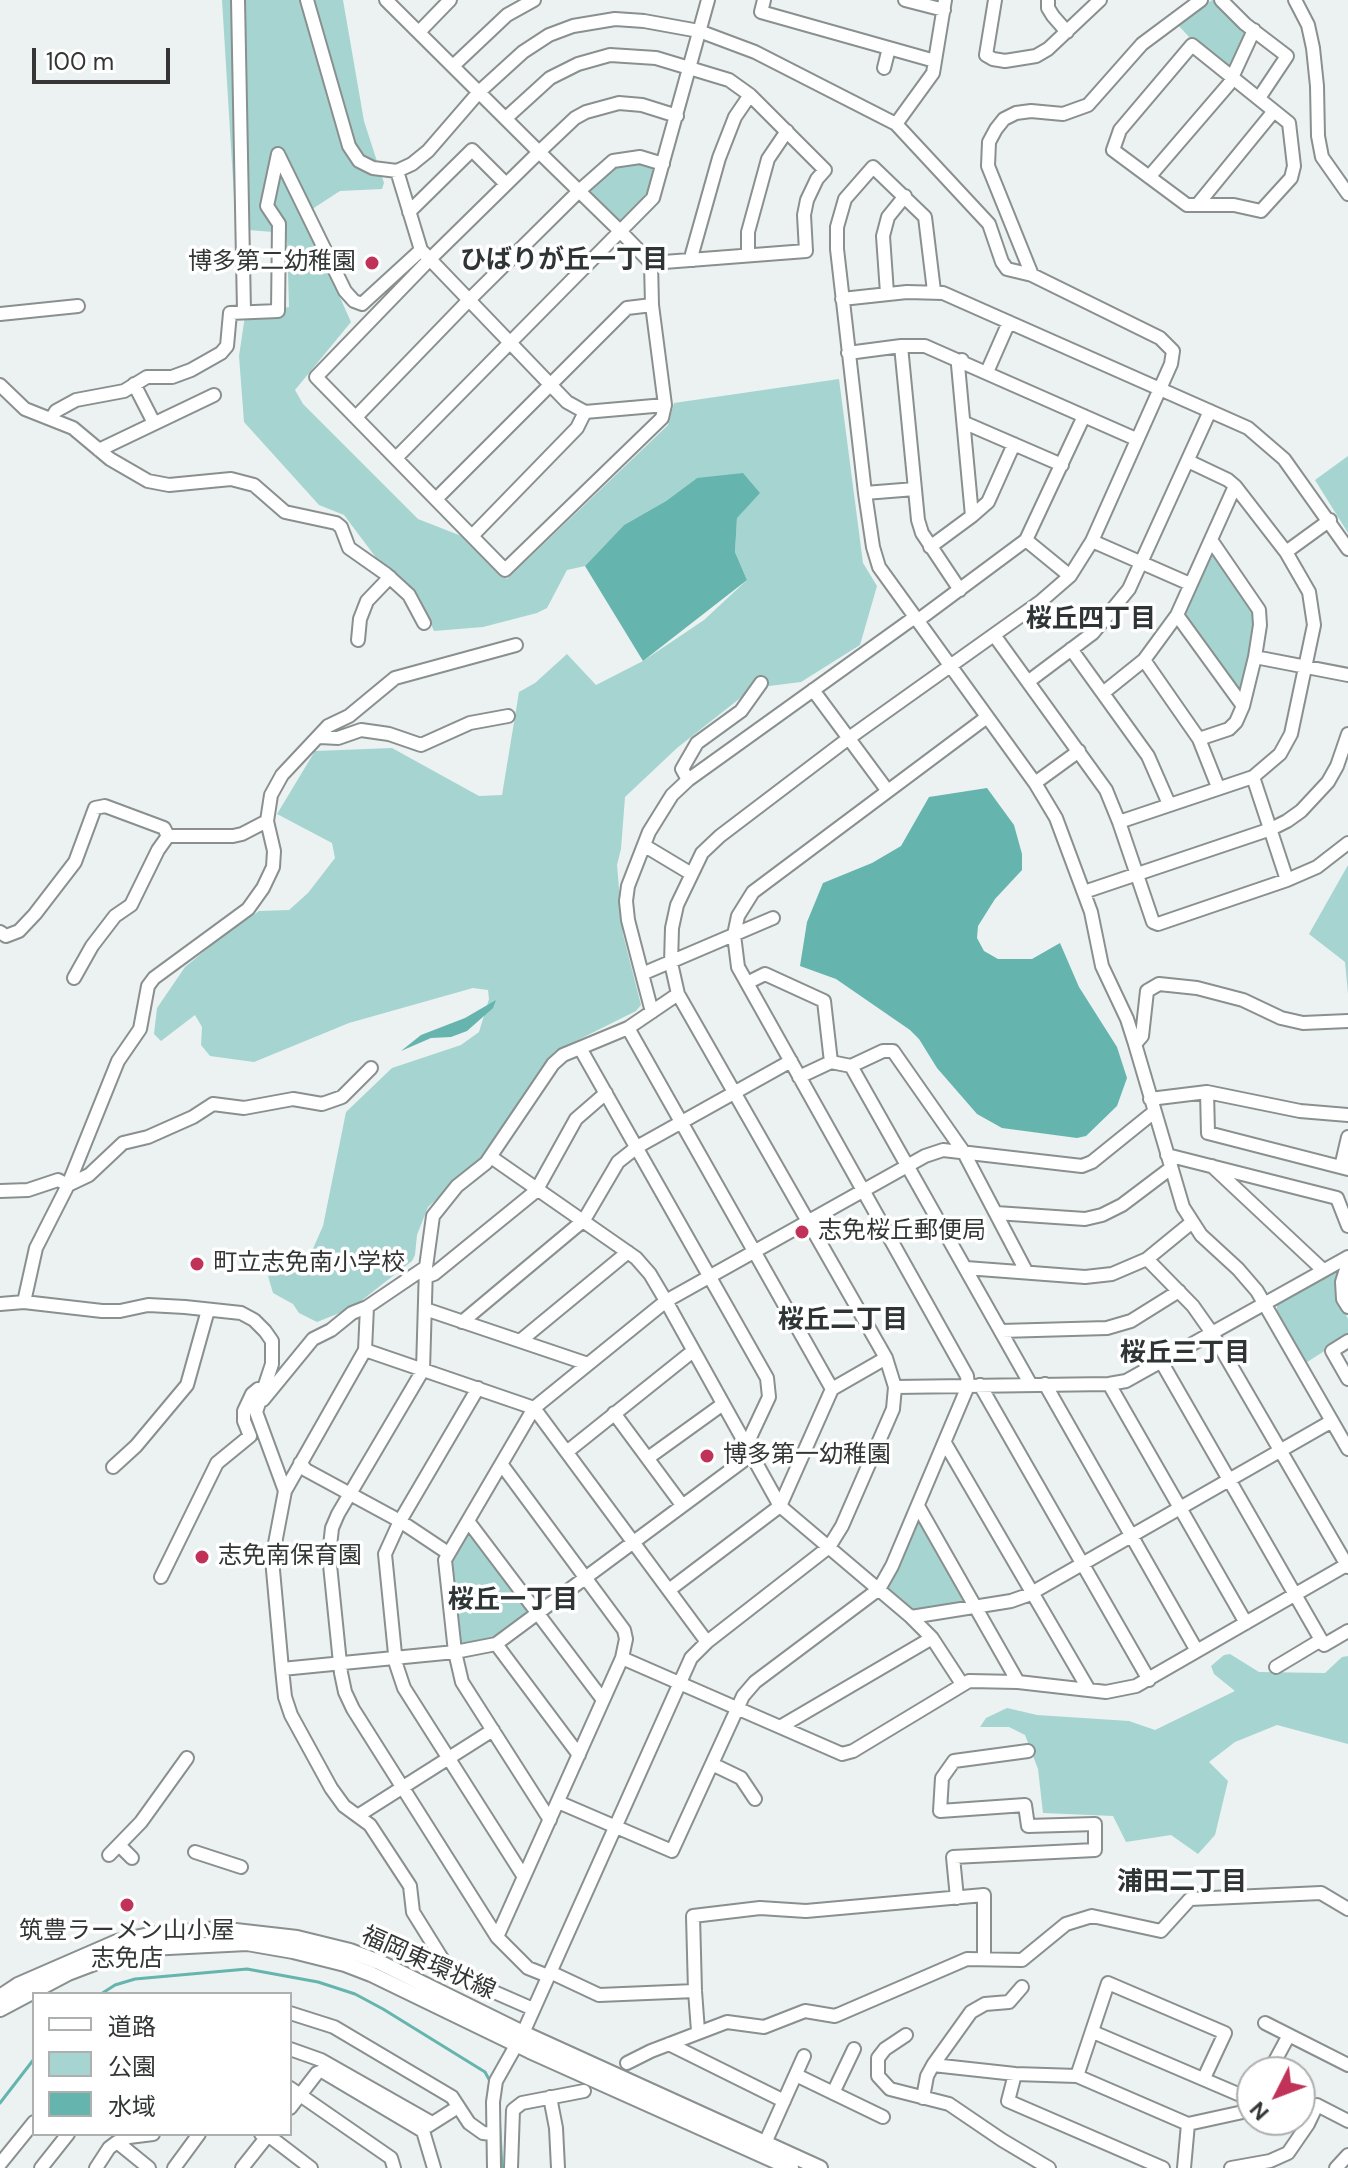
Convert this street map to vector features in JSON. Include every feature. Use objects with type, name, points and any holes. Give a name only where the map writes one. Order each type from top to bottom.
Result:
[{"type":"main road","name":"福岡東環状線","points":[[0,1997],[18,1985],[117,1942],[149,1935],[218,1929],[270,1933],[350,1951],[393,1968],[520,2038],[791,2168]]},
{"type":"main road","name":"福岡東環状線","points":[[32,1992],[68,1973],[118,1954],[182,1944],[247,1943],[345,1964],[820,2168]]},
{"type":"main road","name":"福岡東環状線","points":[[0,2009],[32,1992]]},
{"type":"street","points":[[238,0],[244,311]]},
{"type":"street","points":[[307,0],[349,146],[359,161],[373,168],[397,171],[412,164],[428,151],[479,92],[523,52],[549,35],[573,26],[615,19],[699,31],[755,52],[896,124],[989,224],[1007,269],[1032,275],[1160,338],[1173,351],[1171,364],[1092,541],[1070,576],[720,836],[702,853],[690,873],[674,916],[671,963],[678,994],[886,1358],[895,1387],[893,1409],[842,1526],[829,1547],[707,1642],[691,1658],[520,2038],[493,2091],[494,2168]]},
{"type":"street","points":[[386,0],[651,263],[652,305],[665,405],[662,418],[505,570],[316,377],[425,255]]},
{"type":"street","points":[[419,32],[450,0]]},
{"type":"street","points":[[453,66],[507,15],[534,0]]},
{"type":"street","points":[[396,458],[653,198],[708,0]]},
{"type":"street","points":[[764,0],[761,12],[935,61]]},
{"type":"street","points":[[896,124],[933,73],[944,5],[905,0]]},
{"type":"street","points":[[995,0],[986,55],[993,59],[1019,61],[1036,56],[1100,0]]},
{"type":"street","points":[[1048,0],[1048,8],[1067,32]]},
{"type":"street","points":[[1032,275],[988,166],[989,142],[996,129],[1004,119],[1016,113],[1063,114],[1088,105],[1142,44],[1201,0]]},
{"type":"street","points":[[1221,0],[1287,56],[1259,98]]},
{"type":"street","points":[[1295,0],[1308,25],[1313,48],[1322,157],[1348,194]]},
{"type":"street","points":[[1149,177],[1229,84],[1254,30]]},
{"type":"street","points":[[1192,45],[1259,98],[1289,123],[1294,166],[1291,178],[1261,211],[1234,205],[1187,205],[1113,150],[1120,130],[1129,118],[1192,45]]},
{"type":"street","points":[[884,68],[889,48]]},
{"type":"street","points":[[506,118],[550,78],[578,64],[610,55],[656,58],[729,80],[750,95],[825,170],[807,200],[804,229],[806,251],[651,263]]},
{"type":"street","points":[[693,260],[692,254],[719,158],[735,117],[750,95]]},
{"type":"street","points":[[51,419],[56,411],[76,400],[117,393],[147,377],[172,377],[221,353],[227,346],[230,313],[278,311],[279,224],[267,206],[278,154],[345,291],[354,301],[362,304],[425,255],[575,118],[602,106],[619,103],[642,105],[677,116]]},
{"type":"street","points":[[1198,204],[1274,111]]},
{"type":"street","points":[[748,255],[748,232],[768,159],[787,131]]},
{"type":"street","points":[[409,212],[472,150],[506,184]]},
{"type":"street","points":[[356,417],[469,300],[613,161],[640,157],[663,164]]},
{"type":"street","points":[[934,291],[925,217],[873,167],[845,199],[837,227],[842,299],[865,493],[879,567],[1035,783],[1065,835],[1091,912],[1102,966],[1127,1019],[1183,1207],[1191,1223],[1247,1278],[1348,1449]]},
{"type":"street","points":[[397,171],[425,255],[567,402],[585,412],[665,405]]},
{"type":"street","points":[[887,293],[883,236],[888,217],[905,196]]},
{"type":"street","points":[[842,299],[934,291],[961,299],[1248,428],[1284,459],[1348,549]]},
{"type":"street","points":[[436,499],[627,308],[652,305]]},
{"type":"street","points":[[0,314],[78,306]]},
{"type":"street","points":[[987,372],[1009,322]]},
{"type":"street","points":[[901,346],[918,520],[930,547],[960,590]]},
{"type":"street","points":[[848,353],[925,346],[1136,439]]},
{"type":"street","points":[[962,360],[958,365],[972,516]]},
{"type":"street","points":[[134,384],[154,423]]},
{"type":"street","points":[[0,385],[25,409],[73,428],[99,450],[148,481],[169,485],[231,479],[254,485],[285,512],[336,523],[341,527],[349,548],[390,577],[409,595],[424,623]]},
{"type":"street","points":[[99,450],[214,395]]},
{"type":"street","points":[[1029,681],[1093,633],[1129,589],[1210,411]]},
{"type":"street","points":[[472,536],[577,428],[585,412]]},
{"type":"street","points":[[652,1012],[626,901],[628,886],[649,832],[672,795],[688,780],[960,590],[1026,540],[1084,416]]},
{"type":"street","points":[[965,423],[1062,465]]},
{"type":"street","points":[[930,547],[988,502],[1014,444]]},
{"type":"street","points":[[1119,822],[1253,777],[1280,754],[1291,734],[1314,625],[1313,607],[1303,578],[1286,552],[1235,486],[1188,461]]},
{"type":"street","points":[[1103,693],[1144,660],[1177,615],[1235,486]]},
{"type":"street","points":[[865,493],[915,489]]},
{"type":"street","points":[[1286,552],[1330,520]]},
{"type":"street","points":[[1026,540],[1070,576]]},
{"type":"street","points":[[1199,739],[1229,729],[1236,722],[1243,706],[1260,625],[1259,610],[1211,540]]},
{"type":"street","points":[[1092,541],[1190,584]]},
{"type":"street","points":[[358,640],[360,619],[367,601],[390,577]]},
{"type":"street","points":[[1177,615],[1243,706]]},
{"type":"street","points":[[994,635],[1106,790],[1153,922],[1158,924],[1287,880],[1317,867],[1348,843]]},
{"type":"street","points":[[24,1302],[36,1248],[68,1185],[118,1061],[140,1029],[148,986],[154,978],[248,909],[263,888],[273,867],[274,851],[267,821],[271,795],[282,775],[328,726],[349,716],[395,678],[516,645]]},
{"type":"street","points":[[1071,649],[1148,756],[1169,804]]},
{"type":"street","points":[[1255,657],[1348,675]]},
{"type":"street","points":[[1144,660],[1199,739],[1218,787]]},
{"type":"street","points":[[688,780],[682,769],[697,743],[741,711],[761,683]]},
{"type":"street","points":[[813,690],[887,790]]},
{"type":"street","points":[[320,737],[338,738],[361,730],[389,734],[421,745],[470,723],[508,716]]},
{"type":"street","points":[[987,717],[753,892],[738,916],[734,935],[738,967],[967,1376],[1083,1564],[1149,1680]]},
{"type":"street","points":[[1084,892],[1271,829],[1301,811],[1315,798],[1337,766],[1347,743]]},
{"type":"street","points":[[1035,783],[1079,751]]},
{"type":"street","points":[[1253,777],[1287,880]]},
{"type":"street","points":[[0,932],[6,936],[19,931],[43,904],[75,862],[95,808],[105,806],[164,828],[168,836]]},
{"type":"street","points":[[168,836],[233,836],[267,821]]},
{"type":"street","points":[[74,978],[92,946],[115,916],[131,905],[168,836]]},
{"type":"street","points":[[645,846],[690,873]]},
{"type":"street","points":[[642,974],[773,918]]},
{"type":"street","points":[[747,983],[765,974],[824,1001],[831,1062]]},
{"type":"street","points":[[1135,1044],[1142,1036],[1147,991],[1159,984],[1197,988],[1228,996],[1281,1018],[1303,1023],[1348,1021]]},
{"type":"street","points":[[678,994],[628,1028],[563,1055],[553,1064],[491,1157],[457,1186],[433,1216],[426,1272],[423,1370],[349,1493],[332,1528],[329,1555],[339,1664],[345,1692],[497,1937],[528,1968],[599,1995],[695,1991]]},
{"type":"street","points":[[628,1028],[832,1389]]},
{"type":"street","points":[[282,1669],[455,1652],[496,1644],[634,1542],[749,1450],[769,1397],[767,1378],[580,1048]]},
{"type":"street","points":[[799,1077],[831,1062],[851,1066],[883,1051],[893,1051],[963,1151],[1026,1271]]},
{"type":"street","points":[[462,1322],[584,1220],[618,1162],[637,1147],[791,1061]]},
{"type":"street","points":[[851,1066],[1001,1331],[1038,1384],[1197,1651]]},
{"type":"street","points":[[68,1185],[89,1175],[123,1143],[148,1137],[193,1117],[213,1104],[244,1108],[293,1099],[322,1104],[342,1097],[371,1068]]},
{"type":"street","points":[[1207,1092],[1208,1133],[1344,1168],[1348,1137]]},
{"type":"street","points":[[550,1820],[462,1682],[455,1652],[445,1560],[534,1408],[666,1301],[925,1156],[943,1150],[963,1151],[1082,1166],[1092,1162],[1152,1106],[1207,1092],[1300,1111],[1348,1115]]},
{"type":"street","points":[[285,1491],[256,1412],[313,1339],[426,1272],[434,1274],[538,1189],[576,1119],[606,1093]]},
{"type":"street","points":[[1167,1155],[1337,1198],[1344,1201],[1348,1226]]},
{"type":"street","points":[[491,1157],[628,1252],[650,1274],[780,1506],[911,1617],[932,1638],[962,1684]]},
{"type":"street","points":[[1211,1165],[1323,1270]]},
{"type":"street","points":[[996,1213],[1085,1219],[1102,1215],[1122,1205],[1171,1168]]},
{"type":"street","points":[[0,1191],[28,1190],[58,1180],[68,1185]]},
{"type":"street","points":[[966,1268],[1085,1277],[1112,1274],[1147,1259],[1191,1223]]},
{"type":"street","points":[[520,1341],[628,1252]]},
{"type":"street","points":[[622,1658],[842,1754],[853,1751],[962,1684],[980,1680],[1118,1691],[1149,1680],[1348,1565],[1212,1333],[1179,1291],[1147,1259]]},
{"type":"street","points":[[895,1387],[1109,1384],[1133,1379],[1323,1270],[1348,1260]]},
{"type":"street","points":[[1348,1260],[1342,1282],[1343,1299],[1348,1307]]},
{"type":"street","points":[[1001,1331],[1107,1328],[1131,1321],[1179,1291]]},
{"type":"street","points":[[0,1304],[24,1302],[102,1311],[148,1305],[241,1313],[265,1331],[274,1351],[259,1406]]},
{"type":"street","points":[[367,1307],[365,1350],[285,1491],[272,1559],[285,1697],[298,1731],[331,1788],[344,1806],[359,1815],[377,1833],[410,1886],[413,1912],[449,1970],[533,2009]]},
{"type":"street","points":[[425,1309],[588,1364]]},
{"type":"street","points":[[113,1467],[136,1446],[187,1385],[208,1310]]},
{"type":"street","points":[[1348,1341],[1332,1351],[1348,1379]]},
{"type":"street","points":[[365,1350],[534,1408],[707,1642]]},
{"type":"street","points":[[568,1451],[693,1351]]},
{"type":"street","points":[[669,1590],[780,1506],[832,1389],[886,1358]]},
{"type":"street","points":[[1162,1363],[1324,1645],[1348,1631]]},
{"type":"street","points":[[1109,1384],[1246,1623]]},
{"type":"street","points":[[558,1802],[672,1851],[736,1708],[755,1682],[879,1589],[974,1386]]},
{"type":"street","points":[[478,1388],[400,1521],[385,1554],[396,1657],[404,1688],[524,1877]]},
{"type":"street","points":[[161,1577],[217,1463],[250,1436],[244,1411],[252,1394],[258,1389],[263,1390]]},
{"type":"street","points":[[648,1458],[723,1404]]},
{"type":"street","points":[[614,1413],[682,1505]]},
{"type":"street","points":[[911,1617],[1011,1601],[1032,1593],[1332,1421]]},
{"type":"street","points":[[945,1443],[1089,1690]]},
{"type":"street","points":[[300,1463],[306,1470],[400,1521],[448,1553]]},
{"type":"street","points":[[497,1937],[622,1658],[626,1639],[624,1630],[502,1465]]},
{"type":"street","points":[[918,1506],[1018,1682]]},
{"type":"street","points":[[468,1521],[603,1700]]},
{"type":"street","points":[[780,1727],[932,1638]]},
{"type":"street","points":[[1276,1667],[1321,1640]]},
{"type":"street","points":[[496,1644],[579,1755]]},
{"type":"street","points":[[359,1815],[493,1730]]},
{"type":"street","points":[[957,1898],[953,1857],[1095,1850],[1095,1824],[1028,1826],[1025,1805],[940,1811],[942,1778],[954,1761],[1028,1751]]},
{"type":"street","points":[[109,1855],[141,1822],[187,1758]]},
{"type":"street","points":[[712,1764],[741,1778],[755,1799]]},
{"type":"street","points":[[120,1846],[132,1858]]},
{"type":"street","points":[[195,1852],[241,1867]]},
{"type":"street","points":[[627,2063],[698,2031],[727,2022],[764,2027],[805,2011],[835,2016],[967,1959],[1027,1958],[1051,1933],[1066,1924],[1092,1916],[1161,1931],[1190,1899],[1321,1893],[1348,1909]]},
{"type":"street","points":[[698,2031],[693,1916],[760,1908],[806,1911],[984,1895],[984,1959]]},
{"type":"street","points":[[1077,2076],[1108,1983],[1225,2033],[1204,2078]]},
{"type":"street","points":[[923,2098],[927,2076],[933,2065],[971,2012],[985,2004],[1009,2002],[1022,1987]]},
{"type":"street","points":[[292,2014],[334,2027],[452,2097],[469,2123],[483,2133],[493,2128]]},
{"type":"street","points":[[1265,2023],[1348,2065]]},
{"type":"street","points":[[1093,2032],[1236,2093]]},
{"type":"street","points":[[906,2035],[885,2049],[878,2058],[878,2076],[890,2089],[949,2104],[1049,2168]]},
{"type":"street","points":[[1278,2056],[1289,2035]]},
{"type":"street","points":[[669,2044],[784,2101]]},
{"type":"street","points":[[833,2093],[854,2049]]},
{"type":"street","points":[[292,2050],[321,2060],[428,2127],[434,2168]]},
{"type":"street","points":[[765,2143],[804,2056]]},
{"type":"street","points":[[933,2065],[1015,2074],[1077,2076],[1188,2124],[1236,2114]]},
{"type":"street","points":[[394,2168],[391,2158],[296,2091],[322,2071],[428,2127]]},
{"type":"street","points":[[1015,2074],[1008,2101],[1163,2168]]},
{"type":"street","points":[[796,2075],[883,2117]]},
{"type":"street","points":[[511,2168],[513,2110],[522,2103],[584,2091]]},
{"type":"street","points":[[550,2097],[556,2128],[558,2168]]},
{"type":"street","points":[[1316,2106],[1348,2121]]},
{"type":"street","points":[[428,2127],[458,2107]]},
{"type":"street","points":[[0,2164],[32,2124]]},
{"type":"street","points":[[1184,2168],[1188,2124]]},
{"type":"street","points":[[41,2168],[66,2136]]},
{"type":"street","points":[[96,2168],[109,2148],[137,2136]]},
{"type":"street","points":[[174,2168],[198,2136]]},
{"type":"street","points":[[242,2168],[265,2136]]},
{"type":"street","points":[[268,2136],[311,2168]]},
{"type":"street","points":[[1231,2168],[1270,2161],[1288,2153],[1296,2136]]},
{"type":"street","points":[[117,2142],[149,2168]]},
{"type":"street","points":[[1336,2168],[1348,2155]]},
{"type":"green space","points":[[222,0],[343,0],[364,121],[384,183],[382,189],[340,191],[303,215],[351,322],[295,390],[303,404],[418,519],[464,537],[507,579],[668,425],[674,403],[839,379],[863,563],[877,586],[860,645],[801,682],[753,688],[677,748],[625,797],[617,865],[623,934],[641,1005],[636,1011],[554,1052],[486,1154],[428,1207],[417,1235],[412,1261],[352,1308],[317,1322],[273,1293],[268,1276],[312,1251],[323,1226],[346,1112],[392,1068],[461,1045],[479,1032],[489,999],[488,990],[473,988],[349,1023],[254,1062],[210,1056],[201,1045],[202,1027],[195,1015],[161,1041],[154,1034],[157,1008],[185,967],[259,911],[289,910],[308,893],[335,858],[332,843],[277,814],[315,751],[392,748],[479,796],[502,795],[519,692],[535,683],[567,654],[596,685],[643,661],[704,620],[747,580],[735,552],[737,517],[759,493],[697,478],[666,501],[624,525],[585,566],[567,570],[547,608],[483,627],[434,631],[419,597],[383,567],[344,515],[319,505],[244,422],[239,356],[245,316],[289,307],[287,241],[273,232],[236,229]]},
{"type":"green space","points":[[1212,0],[1220,3],[1247,34],[1229,65],[1225,66],[1176,23]]},
{"type":"green space","points":[[622,163],[655,165],[658,169],[651,193],[619,226],[585,189],[609,169]]},
{"type":"green space","points":[[1348,456],[1348,533],[1315,480]]},
{"type":"green space","points":[[1213,553],[1256,614],[1243,687],[1238,690],[1184,612],[1208,556]]},
{"type":"green space","points":[[1348,865],[1348,993],[1345,962],[1309,934]]},
{"type":"green space","points":[[1337,1272],[1340,1302],[1348,1319],[1348,1336],[1304,1364],[1277,1314],[1277,1305]]},
{"type":"green space","points":[[918,1516],[968,1602],[911,1611],[883,1588]]},
{"type":"green space","points":[[472,1530],[530,1612],[494,1641],[459,1647],[449,1560],[466,1533]]},
{"type":"green space","points":[[1230,1654],[1259,1672],[1325,1673],[1342,1657],[1348,1656],[1348,1744],[1277,1725],[1235,1742],[1209,1762],[1228,1781],[1215,1835],[1198,1854],[1171,1835],[1126,1842],[1113,1816],[1043,1813],[1038,1769],[1025,1735],[1009,1727],[980,1727],[986,1718],[1007,1708],[1037,1715],[1129,1721],[1155,1730],[1235,1691],[1214,1674],[1211,1666]]},
{"type":"water","points":[[743,473],[760,493],[737,518],[735,552],[747,580],[643,661],[585,566],[624,525],[666,501],[697,478]]},
{"type":"water","points":[[987,788],[1014,825],[1022,854],[1022,870],[995,899],[978,926],[977,938],[984,951],[998,959],[1032,959],[1060,943],[1079,987],[1117,1047],[1127,1078],[1117,1106],[1086,1136],[1077,1138],[1002,1128],[977,1114],[937,1068],[910,1030],[836,979],[800,966],[807,922],[823,883],[872,863],[901,846],[929,797]]},
{"type":"water","points":[[496,1000],[493,1008],[467,1031],[451,1037],[431,1038],[401,1051],[421,1035],[465,1018]]},
{"type":"waterway","points":[[104,1992],[135,1979],[247,1969],[318,1982],[355,1994],[383,2009],[485,2072],[491,2083]]},
{"type":"waterway","points":[[0,2103],[32,2062]]},
{"type":"waterway","points":[[498,2096],[502,2168]]},
{"type":"place","name":"博多第二幼稚園","points":[[372,263]]},
{"type":"place","name":"志免桜丘郵便局","points":[[802,1232]]},
{"type":"place","name":"町立志免南小学校","points":[[197,1264]]},
{"type":"place","name":"博多第一幼稚園","points":[[707,1456]]},
{"type":"place","name":"志免南保育園","points":[[202,1557]]},
{"type":"place","name":"筑豊ラーメン山小屋 志免店","points":[[127,1905]]},
{"type":"district","name":"ひばりが丘一丁目","points":[[564,261]]},
{"type":"district","name":"桜丘四丁目","points":[[1091,620]]},
{"type":"district","name":"桜丘二丁目","points":[[843,1321]]},
{"type":"district","name":"桜丘三丁目","points":[[1185,1354]]},
{"type":"district","name":"桜丘一丁目","points":[[513,1601]]},
{"type":"district","name":"浦田二丁目","points":[[1182,1883]]}]
